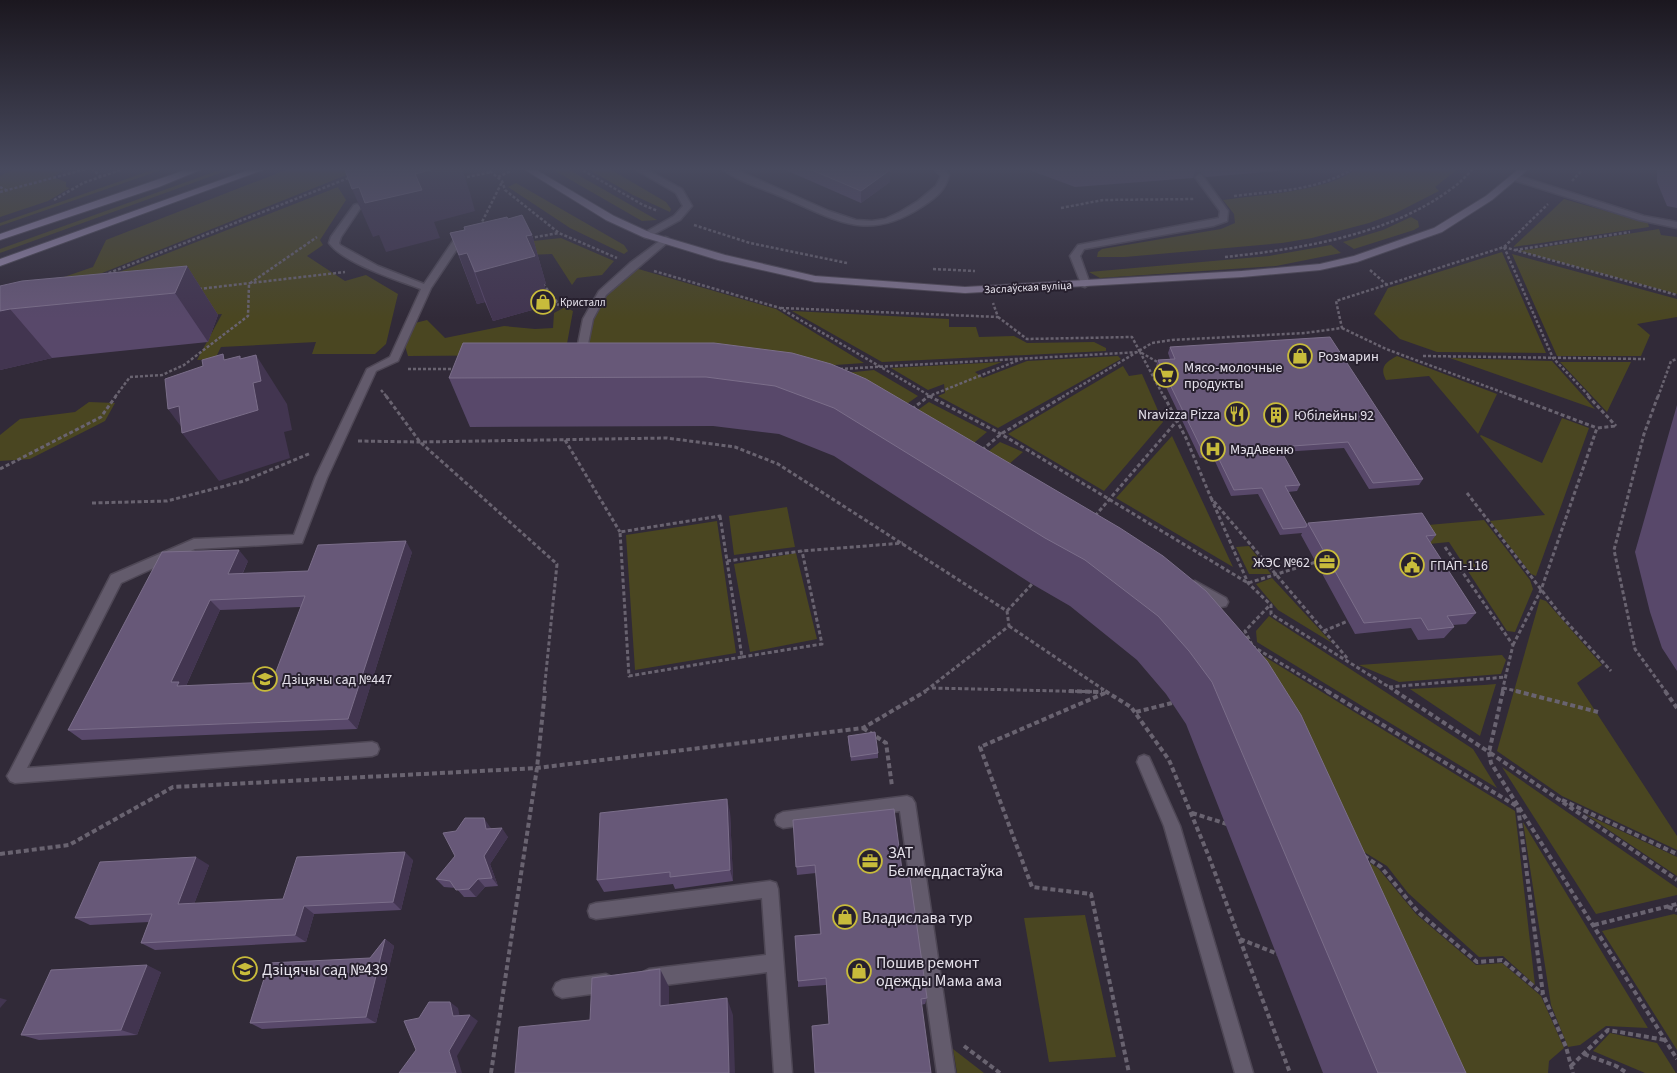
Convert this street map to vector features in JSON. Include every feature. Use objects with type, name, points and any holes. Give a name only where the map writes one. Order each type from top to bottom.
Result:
[{"type":"main road","points":[[0,237],[57,218]]},
{"type":"main road","points":[[0,263],[125,218]]},
{"type":"main road","name":"Заслаўская вуліца","points":[[610,218],[647,235],[722,258],[814,279],[899,286],[988,290],[1320,267],[1357,259],[1438,230],[1458,218]]},
{"type":"lane","points":[[349,218],[336,237],[334,243],[337,247],[375,268],[426,288]]},
{"type":"lane","points":[[647,235],[677,218]]},
{"type":"lane","points":[[837,218],[846,222],[876,223],[900,218]]},
{"type":"lane","points":[[1085,284],[1075,256],[1080,247],[1219,221],[1224,218]]},
{"type":"lane","points":[[1642,218],[1677,225]]},
{"type":"lane","points":[[372,750],[16,776],[116,579],[194,544],[298,540],[321,478],[372,369],[394,359],[426,288],[458,240]]},
{"type":"lane","points":[[590,359],[580,358],[588,319],[602,293],[665,240]]},
{"type":"lane","points":[[1188,582],[1221,602]]},
{"type":"lane","points":[[1144,762],[1172,826],[1244,1073]]},
{"type":"lane","points":[[783,820],[907,803],[946,1073]]},
{"type":"lane","points":[[596,911],[770,889],[783,1073]]},
{"type":"lane","points":[[562,989],[775,963]]},
{"type":"path","points":[[103,275],[248,218]]},
{"type":"path","points":[[458,240],[468,251],[484,218]]},
{"type":"path","points":[[540,218],[559,233],[619,259],[614,265]]},
{"type":"path","points":[[677,218],[713,233],[764,246],[851,264]]},
{"type":"path","points":[[1217,257],[1278,251],[1343,237],[1398,218]]},
{"type":"path","points":[[1342,328],[1336,301],[1504,247],[1535,218]]},
{"type":"path","points":[[1512,251],[1637,230]]},
{"type":"path","points":[[522,240],[559,233]]},
{"type":"path","points":[[249,284],[321,234]]},
{"type":"path","points":[[1504,247],[1512,251],[1677,295]]},
{"type":"path","points":[[976,455],[1001,434],[1152,344],[1172,340],[1342,328],[1386,349],[1597,428],[1616,426],[1553,358],[1504,247]]},
{"type":"path","points":[[633,265],[780,308],[998,317]]},
{"type":"path","points":[[190,290],[375,268]]},
{"type":"path","points":[[926,269],[984,272]]},
{"type":"path","points":[[1373,273],[1387,284]]},
{"type":"path","points":[[0,469],[101,417],[130,378],[162,375],[184,365],[248,316],[249,284]]},
{"type":"path","points":[[543,284],[557,302],[563,304]]},
{"type":"path","points":[[988,290],[998,317],[1027,339],[1132,337],[1186,438],[1248,583]]},
{"type":"path","points":[[547,306],[563,304],[586,305]]},
{"type":"path","points":[[780,308],[929,396],[1001,434],[1110,498],[1248,583],[1271,605],[1271,614],[1349,660],[1489,752],[1677,880]]},
{"type":"path","points":[[1305,332],[1309,338]]},
{"type":"path","points":[[1172,340],[1176,346]]},
{"type":"path","points":[[833,370],[1027,357],[1140,352],[1164,365]]},
{"type":"path","points":[[1424,356],[1645,359]]},
{"type":"path","points":[[905,414],[929,396],[1027,357]]},
{"type":"path","points":[[1677,359],[1671,361],[1644,434],[1614,550],[1635,649],[1677,708]]},
{"type":"path","points":[[406,369],[463,369]]},
{"type":"path","points":[[1156,382],[1163,382]]},
{"type":"path","points":[[376,384],[420,442],[557,564],[537,768],[491,1073]]},
{"type":"path","points":[[1163,396],[1170,395]]},
{"type":"path","points":[[1170,410],[1176,409]]},
{"type":"path","points":[[1090,522],[1176,422]]},
{"type":"path","points":[[1597,428],[1541,590],[1513,645],[1489,752],[1490,763],[1594,925],[1677,1060]]},
{"type":"path","points":[[1186,438],[1196,437]]},
{"type":"path","points":[[0,854],[69,845],[173,787],[537,768],[863,728],[932,688],[1009,626],[1007,611],[904,543],[778,464],[735,446],[666,438],[420,442],[351,440],[298,458],[244,481],[167,501],[92,502]]},
{"type":"path","points":[[565,440],[620,532],[629,676],[822,644],[802,550]]},
{"type":"path","points":[[1467,493],[1563,618],[1611,671]]},
{"type":"path","points":[[1211,498],[1349,660]]},
{"type":"path","points":[[620,532],[720,516],[742,657]]},
{"type":"path","points":[[727,561],[802,550],[904,543]]},
{"type":"path","points":[[1445,547],[1513,645]]},
{"type":"path","points":[[1248,583],[1316,562]]},
{"type":"path","points":[[1007,611],[1032,584]]},
{"type":"path","points":[[1256,654],[1245,631],[1271,605]]},
{"type":"path","points":[[1324,631],[1348,621]]},
{"type":"path","points":[[1244,640],[1518,806]]},
{"type":"path","points":[[1389,687],[1506,677]]},
{"type":"path","points":[[932,688],[1106,692],[980,747],[1032,887],[1091,894],[1129,1073]]},
{"type":"path","points":[[1503,688],[1598,712]]},
{"type":"path","points":[[1136,712],[1172,703]]},
{"type":"path","points":[[1552,795],[1677,854]]},
{"type":"path","points":[[1518,806],[1543,994],[1566,1048],[1573,1073]]},
{"type":"path","points":[[1192,813],[1227,824]]},
{"type":"path","points":[[1358,852],[1381,867],[1418,912],[1477,962],[1502,960],[1543,994]]},
{"type":"path","points":[[1594,925],[1677,904]]},
{"type":"path","points":[[1668,907],[1677,910]]},
{"type":"path","points":[[1240,939],[1278,954]]},
{"type":"path","points":[[1571,1066],[1608,1030],[1665,1040]]},
{"type":"path","points":[[1584,1054],[1616,1066],[1627,1073]]},
{"type":"shaded area","points":[[14,218],[23,218],[0,226],[0,223]]},
{"type":"shaded area","points":[[86,218],[96,218],[0,253],[0,249]]},
{"type":"shaded area","points":[[162,218],[239,218],[10,310],[0,299],[93,267],[106,240]]},
{"type":"shaded area","points":[[258,218],[334,218],[320,240],[323,245],[307,256],[345,281],[366,275],[398,294],[386,344],[375,354],[312,354],[316,342],[221,347],[215,359],[197,360],[222,314],[63,329],[24,309]]},
{"type":"shaded area","points":[[555,218],[577,218],[624,245],[628,251],[624,254],[570,228]]},
{"type":"shaded area","points":[[637,218],[654,218],[657,220],[642,221]]},
{"type":"shaded area","points":[[1234,218],[1382,218],[1312,238],[1282,243],[1125,257],[1097,257],[1098,252],[1102,249],[1221,229],[1235,223]]},
{"type":"shaded area","points":[[1409,218],[1418,221],[1419,227],[1414,230],[1354,249],[1343,242],[1383,230]]},
{"type":"shaded area","points":[[1544,218],[1631,218],[1648,223],[1649,227],[1513,247]]},
{"type":"shaded area","points":[[1659,229],[1661,235],[1677,237],[1677,294],[1519,251]]},
{"type":"shaded area","points":[[561,238],[614,261],[602,275],[577,278],[572,285],[552,254],[527,255],[533,241]]},
{"type":"shaded area","points":[[1331,245],[1341,253],[1276,266],[1100,278],[1089,272],[1269,256]]},
{"type":"shaded area","points":[[1502,252],[1546,353],[1437,352],[1400,339],[1374,314],[1388,288]]},
{"type":"shaded area","points":[[1512,254],[1677,299],[1677,317],[1637,324],[1650,335],[1641,356],[1557,356]]},
{"type":"shaded area","points":[[635,268],[776,309],[864,363],[791,368],[586,356],[593,320],[607,296]]},
{"type":"shaded area","points":[[565,307],[573,311],[566,349],[550,355],[408,356],[405,346],[415,323],[427,320],[445,338],[504,326],[535,329],[553,328],[554,313]]},
{"type":"shaded area","points":[[792,311],[949,319],[949,327],[976,327],[979,337],[1014,336],[1027,343],[1094,342],[1106,348],[1106,351],[882,362]]},
{"type":"shaded area","points":[[1118,356],[1121,359],[998,428],[938,396],[945,393],[944,384],[928,390],[891,368],[1002,362],[975,372],[983,378],[1027,361]]},
{"type":"shaded area","points":[[1397,356],[1497,394],[1478,434],[1429,376],[1386,380],[1383,372],[1385,365]]},
{"type":"shaded area","points":[[1450,358],[1552,361],[1595,409]]},
{"type":"shaded area","points":[[1560,362],[1631,362],[1607,412]]},
{"type":"shaded area","points":[[1123,366],[1129,376],[1142,374],[1163,422],[1104,491],[1008,434]]},
{"type":"shaded area","points":[[874,370],[918,396],[894,413],[815,376]]},
{"type":"shaded area","points":[[89,402],[115,403],[105,421],[30,459],[0,461],[0,435],[20,419],[75,412]]},
{"type":"shaded area","points":[[929,402],[987,432],[963,452],[904,420]]},
{"type":"shaded area","points":[[1562,418],[1589,428],[1536,576],[1531,574],[1490,521],[1545,515],[1480,436],[1542,463]]},
{"type":"shaded area","points":[[1172,436],[1233,567],[1116,498]]},
{"type":"shaded area","points":[[1000,442],[1023,452],[1008,465],[979,459]]},
{"type":"shaded area","points":[[787,507],[795,547],[734,555],[729,516]]},
{"type":"shaded area","points":[[1484,520],[1530,580],[1533,589],[1515,632],[1507,631],[1449,542],[1429,544],[1417,526]]},
{"type":"shaded area","points":[[717,521],[736,653],[635,670],[626,535]]},
{"type":"shaded area","points":[[1249,546],[1271,574],[1249,574],[1236,547]]},
{"type":"shaded area","points":[[796,553],[817,639],[750,652],[734,564]]},
{"type":"shaded area","points":[[1272,578],[1332,643],[1278,610],[1256,584]]},
{"type":"shaded area","points":[[1540,599],[1546,601],[1602,665],[1577,683],[1677,836],[1677,850],[1562,796],[1497,751]]},
{"type":"shaded area","points":[[1269,616],[1473,749],[1497,788],[1257,642],[1256,631]]},
{"type":"shaded area","points":[[1262,655],[1515,811],[1535,985],[1503,956],[1479,957],[1408,893],[1387,866],[1351,844]]},
{"type":"shaded area","points":[[1502,655],[1506,660],[1501,674],[1399,682],[1359,665]]},
{"type":"shaded area","points":[[1496,684],[1480,736],[1410,689],[1484,685]]},
{"type":"shaded area","points":[[1502,767],[1677,888],[1677,895],[1596,914]]},
{"type":"shaded area","points":[[1585,814],[1677,857],[1677,876]]},
{"type":"shaded area","points":[[1523,822],[1648,1028],[1606,1026],[1580,1045],[1568,1047],[1551,1005]]},
{"type":"shaded area","points":[[1355,854],[1378,868],[1416,914],[1476,965],[1502,963],[1541,996],[1564,1048],[1549,1061],[1548,1073],[1461,1073]]},
{"type":"shaded area","points":[[1674,914],[1677,915],[1677,1050],[1602,931]]},
{"type":"shaded area","points":[[1085,915],[1116,1057],[1049,1062],[1024,918]]},
{"type":"shaded area","points":[[1610,1033],[1657,1043],[1676,1073],[1645,1073],[1593,1051]]},
{"type":"shaded area","points":[[953,1049],[984,1073],[957,1073]]},
{"type":"building","points":[[502,218],[524,218],[532,235],[526,236],[535,256],[475,272],[467,253],[459,255],[450,233],[465,230],[464,227]]},
{"type":"building","points":[[187,266],[175,293],[0,311],[0,286],[22,281]]},
{"type":"building","name":"Юбілейны 92","points":[[1330,337],[1423,479],[1373,483],[1348,442],[1279,447],[1300,485],[1285,486],[1307,525],[1306,527],[1283,529],[1262,488],[1234,490],[1215,451],[1203,452],[1158,360],[1175,359],[1170,347]]},
{"type":"building","points":[[463,343],[714,343],[792,353],[831,364],[866,379],[1120,528],[1163,556],[1206,591],[1267,661],[1301,715],[1466,1073],[1378,1073],[1212,682],[1189,651],[1158,616],[1085,560],[1045,538],[834,408],[775,386],[706,377],[449,378]]},
{"type":"building","points":[[223,354],[224,360],[256,355],[261,381],[253,383],[258,410],[182,433],[179,406],[168,409],[165,379],[203,366],[202,360]]},
{"type":"building","points":[[1422,513],[1436,535],[1426,536],[1476,613],[1447,616],[1454,627],[1428,630],[1421,618],[1364,623],[1308,523]]},
{"type":"building","points":[[406,541],[348,719],[68,730],[162,552],[239,550],[228,574],[308,571],[318,545]],"holes":[[[305,596],[272,682],[177,686],[179,682],[171,682],[210,600]]]},
{"type":"building","points":[[875,732],[878,753],[851,757],[848,736]]},
{"type":"building","points":[[727,799],[730,870],[670,877],[670,872],[597,880],[600,813]]},
{"type":"building","points":[[894,809],[902,870],[909,870],[927,998],[921,999],[931,1073],[815,1073],[812,1026],[829,1024],[826,978],[798,981],[795,936],[821,934],[815,865],[796,867],[793,820]]},
{"type":"building","points":[[465,818],[484,818],[486,829],[502,828],[484,856],[492,878],[478,879],[469,889],[456,890],[450,881],[436,879],[455,856],[443,833],[456,831]]},
{"type":"building","points":[[405,852],[393,902],[304,906],[295,935],[141,943],[152,914],[75,918],[100,862],[196,857],[178,904],[283,899],[297,857]]},
{"type":"building","points":[[385,939],[366,1017],[250,1023],[269,963],[370,958]]},
{"type":"building","points":[[147,965],[121,1030],[21,1035],[51,970]]},
{"type":"building","points":[[660,969],[660,1006],[727,998],[729,1073],[515,1073],[519,1027],[590,1020],[592,978]]},
{"type":"building","points":[[429,1002],[450,1002],[453,1016],[470,1015],[449,1051],[456,1073],[399,1073],[416,1050],[404,1021],[419,1018]]},
{"type":"place","name":"Кристалл","points":[[543,302]]},
{"type":"place","name":"Розмарин","points":[[1300,356]]},
{"type":"place","name":"Мясо-молочные продукты","points":[[1166,375]]},
{"type":"place","name":"Nravizza Pizza","points":[[1237,414]]},
{"type":"place","name":"Юбілейны 92","points":[[1276,415]]},
{"type":"place","name":"МэдАвеню","points":[[1213,449]]},
{"type":"place","name":"ЖЭС №62","points":[[1327,562]]},
{"type":"place","name":"ГПАП-116","points":[[1412,565]]},
{"type":"place","name":"Дзіцячы сад №447","points":[[265,679]]},
{"type":"place","name":"ЗАТ Белмеддастаўка","points":[[870,861]]},
{"type":"place","name":"Владислава тур","points":[[845,917]]},
{"type":"place","name":"Дзіцячы сад №439","points":[[245,969]]},
{"type":"place","name":"Пошив ремонт одежды Мама ама","points":[[859,971]]}]
